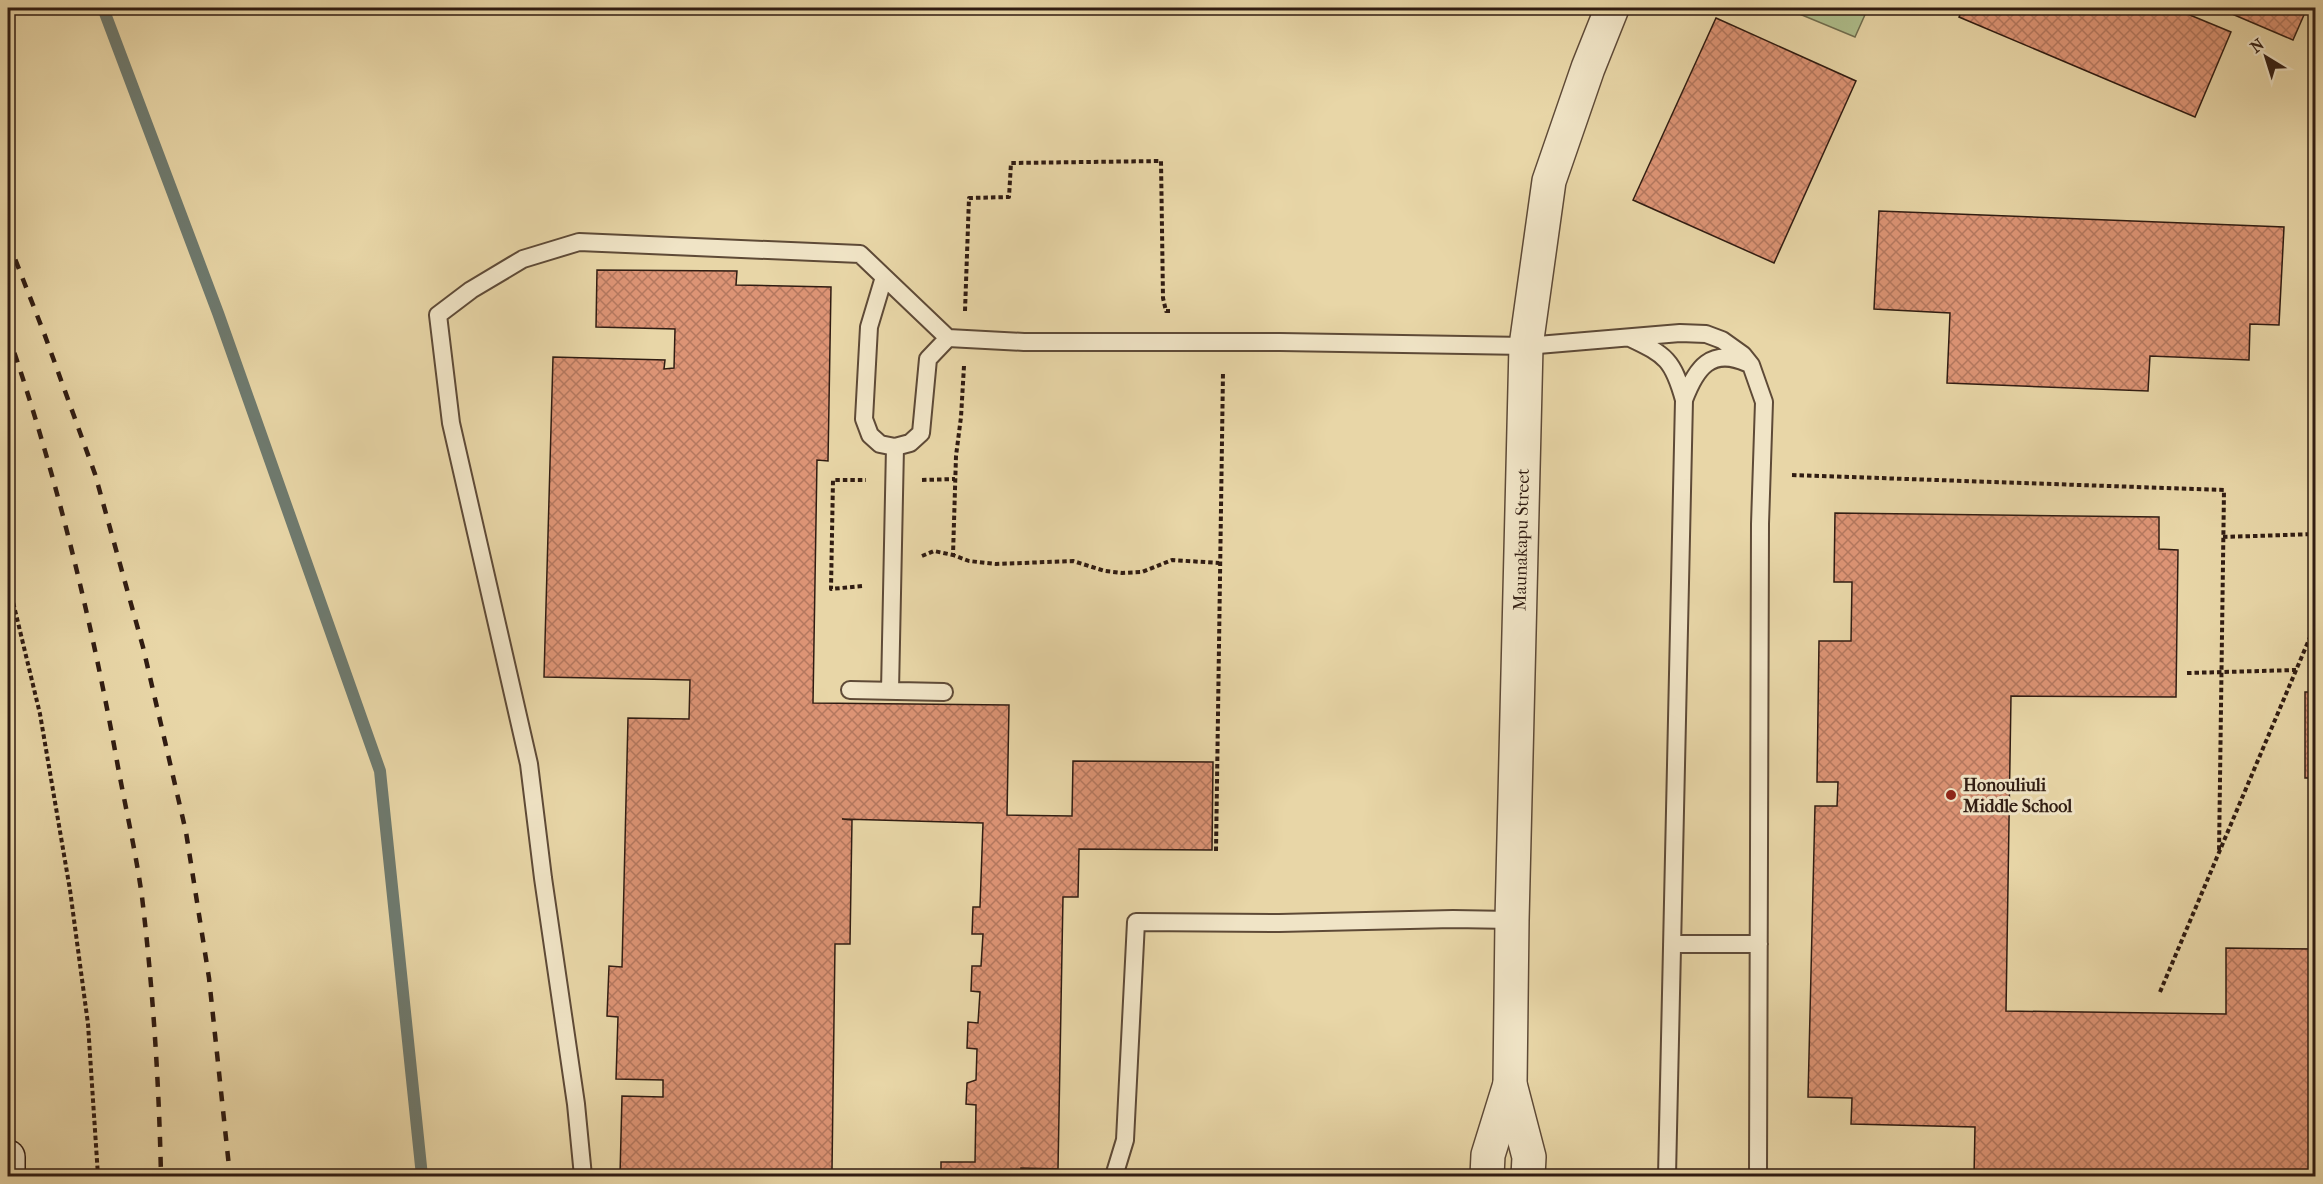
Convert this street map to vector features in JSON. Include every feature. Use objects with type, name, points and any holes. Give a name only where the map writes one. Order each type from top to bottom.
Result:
[{"type":"street","name":"Maunakapu Street","points":[[1528,1176],[1529,1157],[1510,1084],[1526,346],[1549,182],[1588,68],[1612,8]]},
{"type":"street","name":"Maunakapu Street","points":[[1487,1176],[1488,1155],[1510,1084]]},
{"type":"street","points":[[8,1156],[8,1176]]},
{"type":"lane","points":[[583,1176],[576,1104],[529,764],[451,423],[438,315],[471,290],[523,259],[579,242],[860,254],[948,338],[1024,342],[1224,341],[1526,346],[1680,333],[1706,334],[1733,347],[1751,365],[1764,402],[1758,1176]]},
{"type":"lane","points":[[884,277],[869,327],[864,419],[870,435],[880,444],[895,447],[910,443],[921,433],[928,359],[948,338]]},
{"type":"lane","points":[[1629,337],[1661,353],[1669,362],[1676,374],[1684,400]]},
{"type":"lane","points":[[1667,1176],[1684,400],[1691,380],[1699,369],[1713,360],[1721,356],[1730,357],[1751,365]]},
{"type":"lane","points":[[890,691],[895,447]]},
{"type":"lane","points":[[850,690],[944,692]]},
{"type":"lane","points":[[1114,1176],[1125,1140],[1136,922],[1280,924],[1453,919],[1512,920]]},
{"type":"lane","points":[[1672,944],[1759,945]]},
{"type":"path","points":[[1216,851],[1224,341]]},
{"type":"path","points":[[1762,474],[2224,490],[2219,852]]},
{"type":"path","points":[[2223,537],[2316,534]]},
{"type":"path","points":[[8,581],[40,714],[70,890],[88,1024],[98,1176]]},
{"type":"path","points":[[2160,992],[2316,623]]},
{"type":"path","points":[[2187,673],[2296,670]]},
{"type":"green space","points":[[1785,8],[1868,8],[1855,37]]},
{"type":"building","points":[[1963,8],[2173,8],[2231,32],[2195,117],[1959,17]]},
{"type":"building","points":[[2218,8],[2307,8],[2293,40]]},
{"type":"building","points":[[1716,18],[1856,81],[1774,263],[1633,200]]},
{"type":"building","points":[[1879,211],[2284,227],[2279,325],[2250,324],[2249,360],[2150,356],[2148,391],[1947,383],[1950,313],[1874,309]]},
{"type":"building","points":[[597,270],[737,271],[736,285],[831,287],[828,461],[817,460],[813,703],[1009,705],[1007,815],[1072,816],[1073,761],[1213,762],[1212,850],[1079,849],[1078,897],[1063,897],[1058,1169],[1021,1168],[1021,1176],[941,1176],[941,1162],[975,1162],[976,1105],[966,1104],[967,1083],[976,1080],[977,1049],[967,1048],[968,1022],[978,1023],[980,992],[971,991],[972,966],[981,966],[983,934],[972,934],[973,907],[980,907],[983,823],[842,819],[852,820],[850,944],[835,944],[832,1170],[869,1170],[869,1176],[620,1176],[622,1096],[663,1097],[663,1080],[616,1079],[618,1017],[607,1016],[609,966],[622,967],[628,718],[689,719],[690,680],[544,677],[553,357],[665,360],[664,369],[674,368],[675,329],[596,327]]},
{"type":"building","points":[[1835,513],[2159,517],[2159,549],[2178,550],[2176,697],[2011,696],[2006,1011],[2226,1014],[2226,948],[2316,949],[2316,1176],[1974,1176],[1975,1127],[1851,1124],[1852,1098],[1808,1097],[1815,806],[1837,806],[1838,782],[1817,782],[1819,641],[1851,641],[1852,582],[1834,582]]},
{"type":"building","points":[[2305,692],[2316,692],[2316,778],[2305,778]]},
{"type":"waterway","points":[[103,8],[218,313],[380,771],[422,1176]]},
{"type":"railway","points":[[8,241],[95,474],[143,647],[186,832],[209,978],[230,1176]]},
{"type":"railway","points":[[8,334],[42,440],[71,548],[97,658],[137,864],[152,1001],[161,1176]]},
{"type":"place","name":"Honouliuli Middle School","points":[[1951,795]]}]
